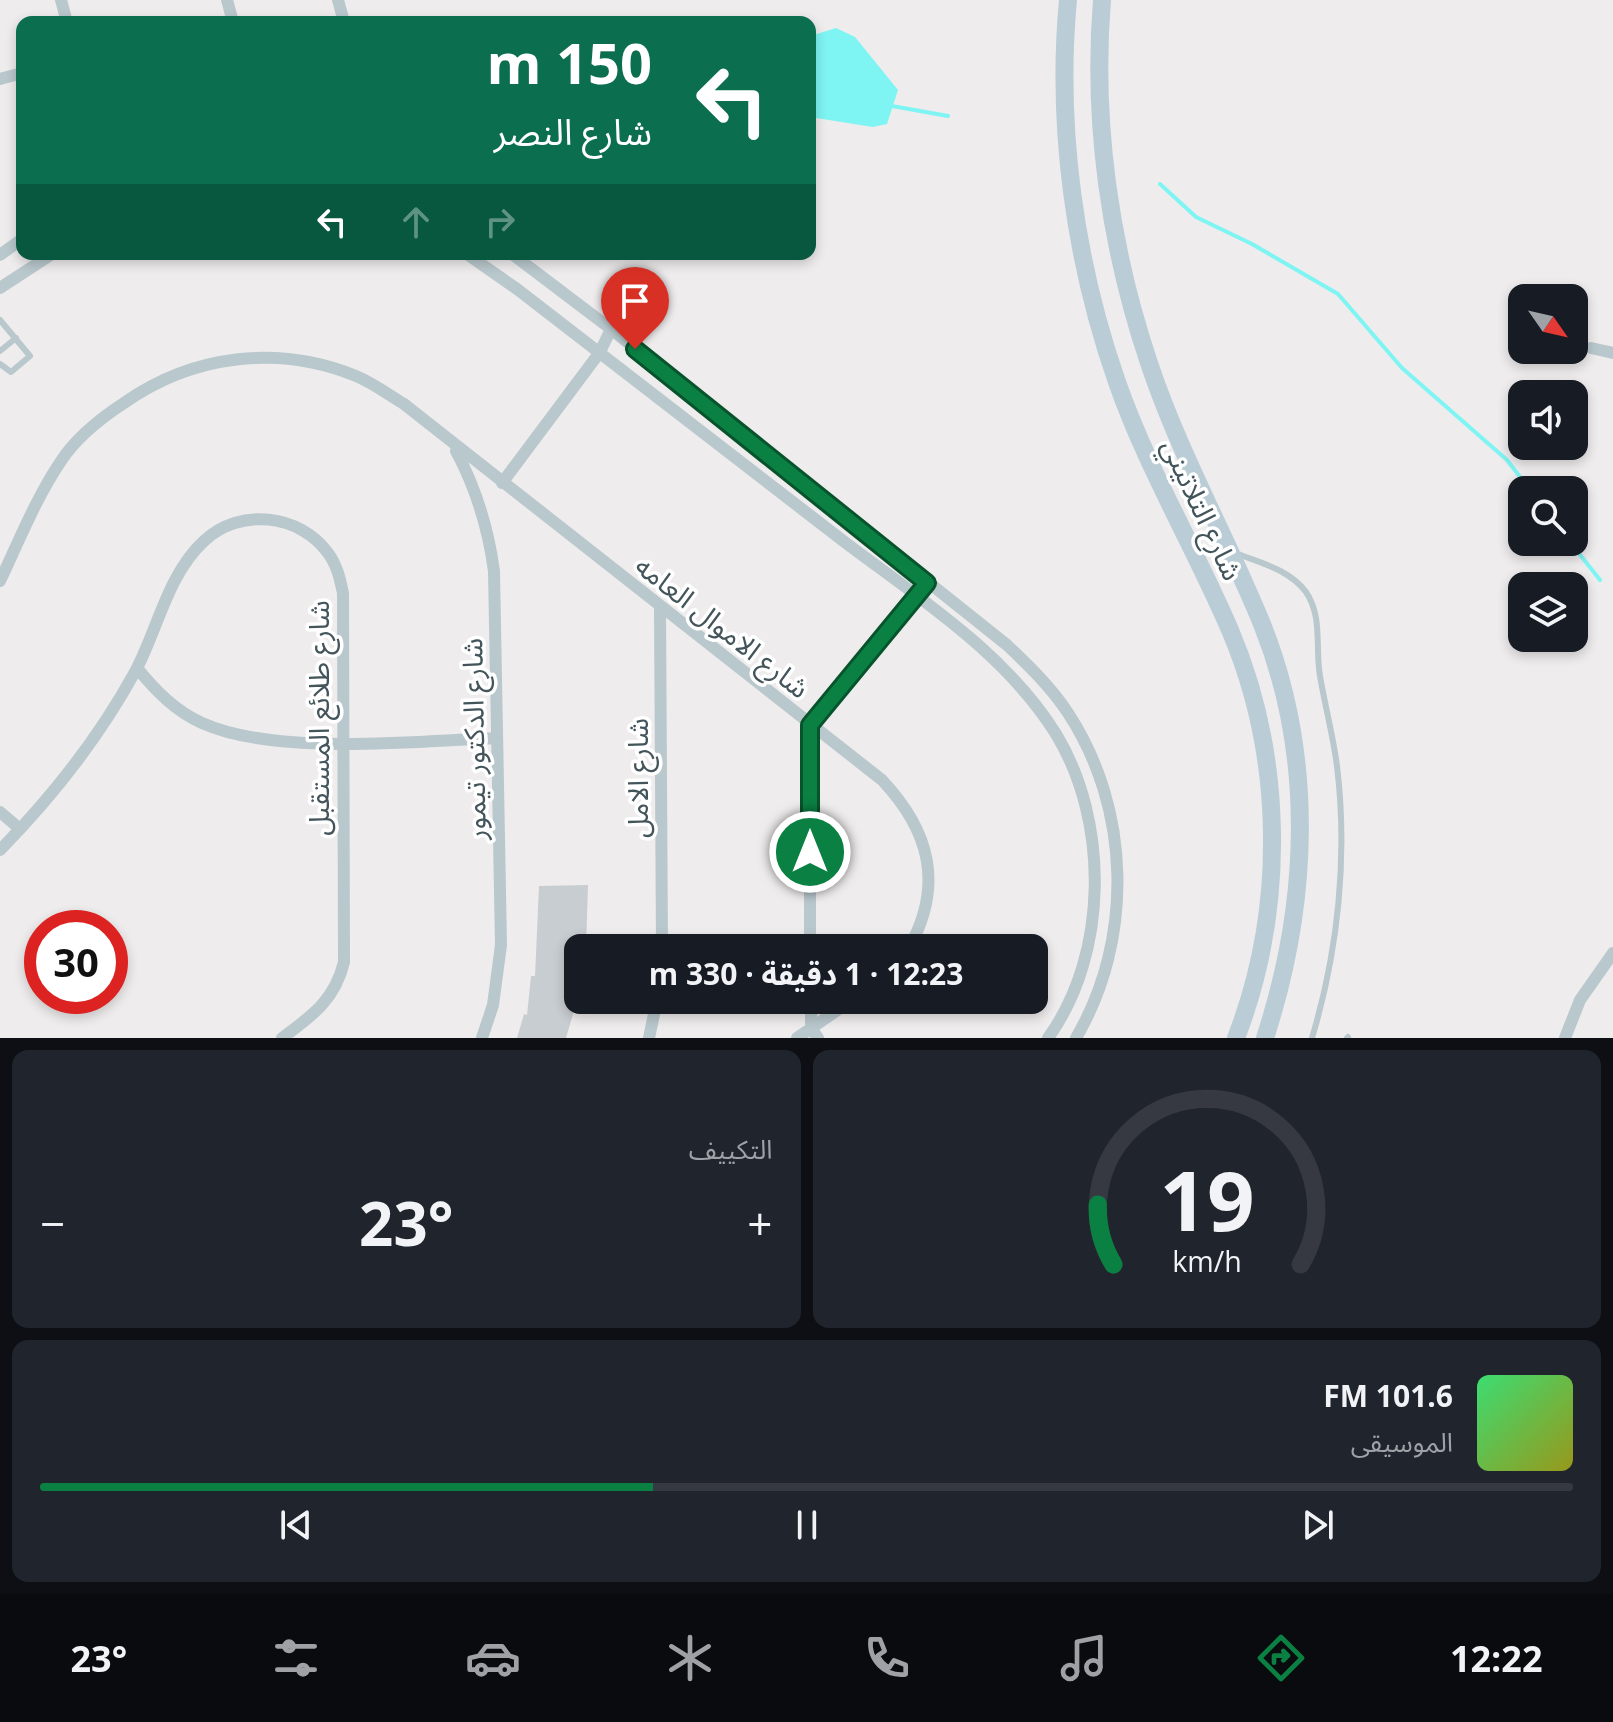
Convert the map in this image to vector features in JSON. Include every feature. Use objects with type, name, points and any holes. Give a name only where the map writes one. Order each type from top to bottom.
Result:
[{"type":"main road","name":"شارع التلاتيني","points":[[1068,0],[1065,53],[1068,148],[1081,243],[1102,336],[1152,469],[1230,630],[1248,679],[1265,754],[1272,832],[1271,883],[1253,985],[1236,1038]]},
{"type":"main road","name":"شارع التلاتيني","points":[[1102,0],[1103,144],[1125,278],[1165,407],[1262,625],[1279,676],[1298,781],[1301,835],[1297,901],[1283,981],[1265,1038]]},
{"type":"street","points":[[0,288],[43,260]]},
{"type":"street","points":[[475,260],[600,352],[917,597],[991,657],[1027,693],[1057,736],[1078,782],[1091,832],[1095,884],[1090,935],[1076,985],[1048,1038]]},
{"type":"street","points":[[520,260],[1007,645],[1040,677],[1068,713],[1090,753],[1106,796],[1116,842],[1119,887],[1114,933],[1104,978],[1076,1038]]},
{"type":"street","points":[[502,483],[600,352],[611,329]]},
{"type":"street","points":[[1591,348],[1613,353]]},
{"type":"street","name":"شارع الاموال العامه","points":[[0,581],[5,556],[62,459],[92,429],[148,386],[200,365],[253,357],[306,361],[358,377],[404,404],[882,780],[904,804],[920,832],[928,864],[928,896],[917,934]]},
{"type":"street","name":"شارع الدكتور تيمور","points":[[453,445],[474,485],[488,527],[494,571],[501,945],[493,1005],[482,1038]]},
{"type":"street","name":"شارع طلائع المستقبل","points":[[0,850],[80,758],[137,668],[167,598],[203,541],[239,521],[279,521],[299,528],[316,539],[339,573],[343,593],[344,962],[336,987],[321,1008],[282,1038]]},
{"type":"street","points":[[810,934],[810,725],[927,583]]},
{"type":"street","name":"شارع الامل","points":[[660,608],[662,934]]},
{"type":"street","points":[[137,668],[155,690],[177,708],[227,732],[255,738],[342,743],[496,738]]},
{"type":"street","points":[[0,812],[20,829]]},
{"type":"street","points":[[1565,1038],[1580,1000],[1613,953]]},
{"type":"street","points":[[649,1038],[654,1014]]},
{"type":"street","points":[[797,1038],[814,1033],[836,1014]]},
{"type":"lane","points":[[0,320],[29,352],[29,360],[11,372],[0,364]]},
{"type":"lane","points":[[0,351],[16,338]]},
{"type":"lane","points":[[1228,550],[1284,573],[1296,582],[1306,593],[1317,620],[1319,671],[1337,768],[1341,864],[1332,949],[1312,1038]]},
{"type":"water","points":[[836,28],[855,37],[898,90],[887,124],[873,127],[816,118],[816,34]]},
{"type":"building","points":[[588,885],[586,934],[564,934],[564,1014],[573,1014],[566,1038],[517,1038],[524,1014],[527,1015],[531,976],[535,976],[539,886]]},
{"type":"waterway","points":[[892,106],[948,116]]},
{"type":"waterway","points":[[1160,184],[1196,217],[1252,244],[1338,294],[1402,368],[1507,460],[1519,476]]},
{"type":"waterway","points":[[1581,556],[1600,580]]},
{"type":"route","points":[[635,349],[927,583],[810,725],[810,852]]}]
